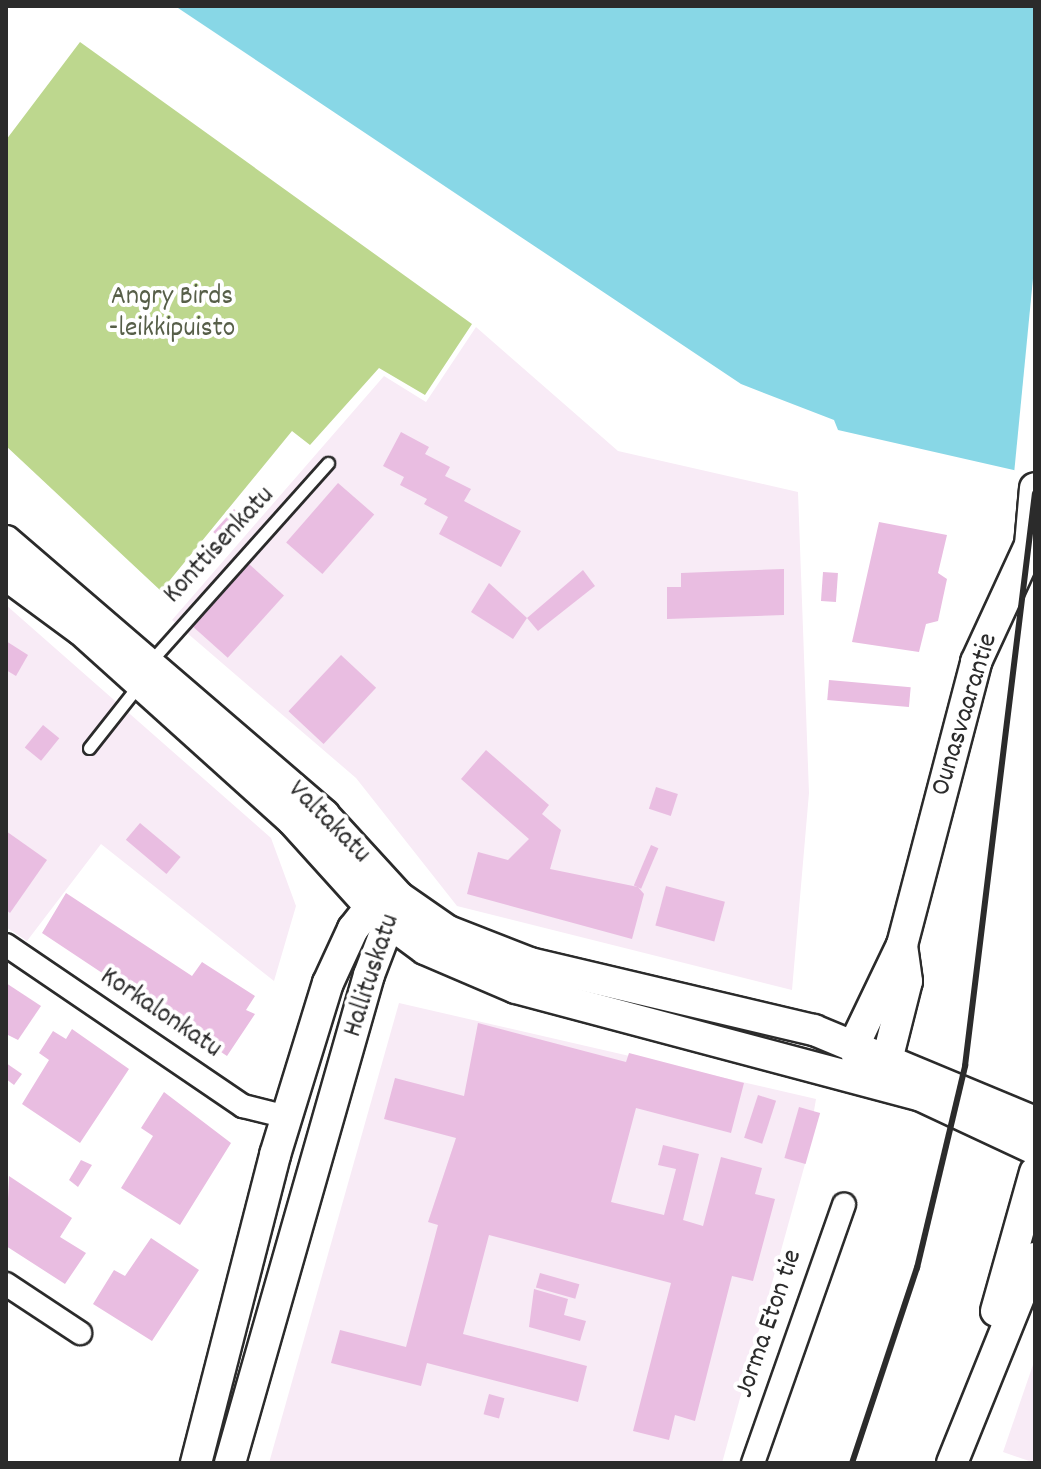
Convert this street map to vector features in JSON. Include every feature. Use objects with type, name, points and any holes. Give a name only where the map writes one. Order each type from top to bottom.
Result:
[{"type":"street","name":"Ounasvaarantie","points":[[855,1043],[902,945],[976,662],[1030,545],[1035,488]]},
{"type":"street","name":"Valtakatu","points":[[6,541],[386,909],[484,978],[860,1076],[919,1095],[1035,1149]]},
{"type":"street","name":"Valtakatu","points":[[6,575],[144,674]]},
{"type":"street","name":"Valtakatu","points":[[386,909],[509,957],[855,1043],[1035,1122]]},
{"type":"street","name":"Hallituskatu","points":[[230,1463],[335,1100],[386,909]]},
{"type":"street","name":"Hallituskatu","points":[[196,1463],[221,1379],[287,1117],[328,983],[386,909]]},
{"type":"street","name":"Korkalonkatu","points":[[6,945],[243,1106],[287,1117]]},
{"type":"street","name":"Ounasvaarantie","points":[[888,1056],[907,981],[902,945]]},
{"type":"street","points":[[855,1043],[860,1076],[888,1056]]},
{"type":"street","points":[[287,1117],[335,1100]]},
{"type":"street","points":[[983,1375],[1035,1172]]},
{"type":"street","name":"Jorma Eton tie","points":[[753,1463],[844,1205]]},
{"type":"street","points":[[952,1463],[983,1375],[1035,1258]]},
{"type":"street","points":[[6,1284],[80,1333]]},
{"type":"street","points":[[209,1420],[245,1410],[221,1379]]},
{"type":"lane","name":"Konttisenkatu","points":[[89,748],[144,674],[328,463]]},
{"type":"shaded area","points":[[476,327],[618,451],[798,492],[809,793],[792,990],[457,906],[356,778],[172,620],[384,376],[426,402]]},
{"type":"shaded area","points":[[6,605],[271,838],[296,906],[274,981],[101,844],[27,941],[6,927]]},
{"type":"shaded area","points":[[399,1003],[816,1099],[805,1164],[722,1463],[269,1463]]},
{"type":"shaded area","points":[[1035,1359],[1035,1463],[1003,1452]]},
{"type":"green space","name":"Angry Birds -leikkipuisto","points":[[80,42],[472,324],[425,395],[379,368],[310,445],[292,431],[161,591],[6,446],[6,140]]},
{"type":"water","points":[[175,6],[1035,6],[1035,475],[838,430],[834,420],[741,384]]},
{"type":"pier","points":[[1035,258],[1035,479],[1014,474]]},
{"type":"building","points":[[401,432],[429,447],[425,454],[450,467],[445,476],[471,489],[464,501],[521,531],[501,567],[439,534],[448,517],[424,504],[427,499],[400,485],[404,477],[383,466]]},
{"type":"building","points":[[338,483],[374,514],[322,574],[286,543]]},
{"type":"building","points":[[234,509],[245,519],[224,542],[213,532]]},
{"type":"building","points":[[879,522],[947,535],[938,573],[947,579],[938,621],[926,624],[919,652],[852,642]]},
{"type":"building","points":[[249,564],[284,595],[228,658],[193,626]]},
{"type":"building","points":[[784,569],[784,615],[667,619],[667,587],[681,587],[681,573]]},
{"type":"building","points":[[583,570],[595,586],[538,631],[527,618]]},
{"type":"building","points":[[823,572],[838,573],[836,602],[821,601]]},
{"type":"building","points":[[489,583],[527,618],[513,639],[471,612]]},
{"type":"building","points":[[6,641],[28,655],[16,676],[6,670]]},
{"type":"building","points":[[341,655],[376,688],[324,744],[288,711]]},
{"type":"building","points":[[829,680],[911,687],[909,707],[827,700]]},
{"type":"building","points":[[43,725],[59,738],[41,761],[25,748]]},
{"type":"building","points":[[486,750],[549,805],[542,814],[561,830],[550,869],[638,887],[644,894],[632,939],[467,894],[478,852],[508,860],[529,839],[461,779]]},
{"type":"building","points":[[656,787],[678,794],[671,816],[649,809]]},
{"type":"building","points":[[140,823],[181,857],[166,874],[126,840]]},
{"type":"building","points":[[6,831],[47,860],[10,913],[6,910]]},
{"type":"building","points":[[651,845],[658,848],[641,889],[634,886]]},
{"type":"building","points":[[666,886],[725,902],[714,941],[655,926]]},
{"type":"building","points":[[66,893],[192,976],[202,962],[255,996],[246,1010],[255,1014],[227,1056],[42,933]]},
{"type":"building","points":[[6,983],[41,1006],[18,1040],[6,1034]]},
{"type":"building","points":[[478,1023],[626,1062],[629,1053],[744,1083],[731,1133],[636,1108],[611,1202],[664,1215],[676,1169],[658,1165],[663,1145],[699,1154],[683,1220],[703,1226],[721,1157],[762,1168],[755,1194],[775,1199],[753,1281],[732,1276],[695,1421],[675,1415],[669,1440],[633,1431],[671,1283],[489,1235],[463,1334],[587,1366],[578,1402],[427,1363],[421,1386],[331,1363],[340,1330],[406,1347],[438,1225],[428,1222],[456,1138],[384,1119],[395,1078],[464,1096]]},
{"type":"building","points":[[72,1029],[129,1069],[80,1143],[22,1104],[49,1060],[39,1053],[53,1031],[66,1039]]},
{"type":"building","points":[[6,1063],[22,1074],[14,1085],[6,1079]]},
{"type":"building","points":[[164,1092],[231,1143],[180,1225],[121,1188],[153,1136],[141,1128]]},
{"type":"building","points":[[758,1095],[776,1101],[762,1144],[744,1138]]},
{"type":"building","points":[[799,1107],[820,1113],[806,1164],[784,1158]]},
{"type":"building","points":[[81,1160],[92,1165],[78,1187],[69,1180]]},
{"type":"building","points":[[9,1176],[72,1218],[60,1237],[86,1253],[65,1284],[6,1246]]},
{"type":"building","points":[[151,1238],[199,1270],[152,1341],[93,1304],[114,1270],[125,1276]]},
{"type":"building","points":[[540,1273],[579,1284],[575,1299],[536,1287]]},
{"type":"building","points":[[534,1289],[568,1299],[564,1315],[586,1321],[580,1341],[529,1327]]},
{"type":"building","points":[[489,1394],[504,1398],[499,1418],[484,1414]]},
{"type":"railway","points":[[852,1463],[917,1268],[965,1066],[1035,493]]}]
